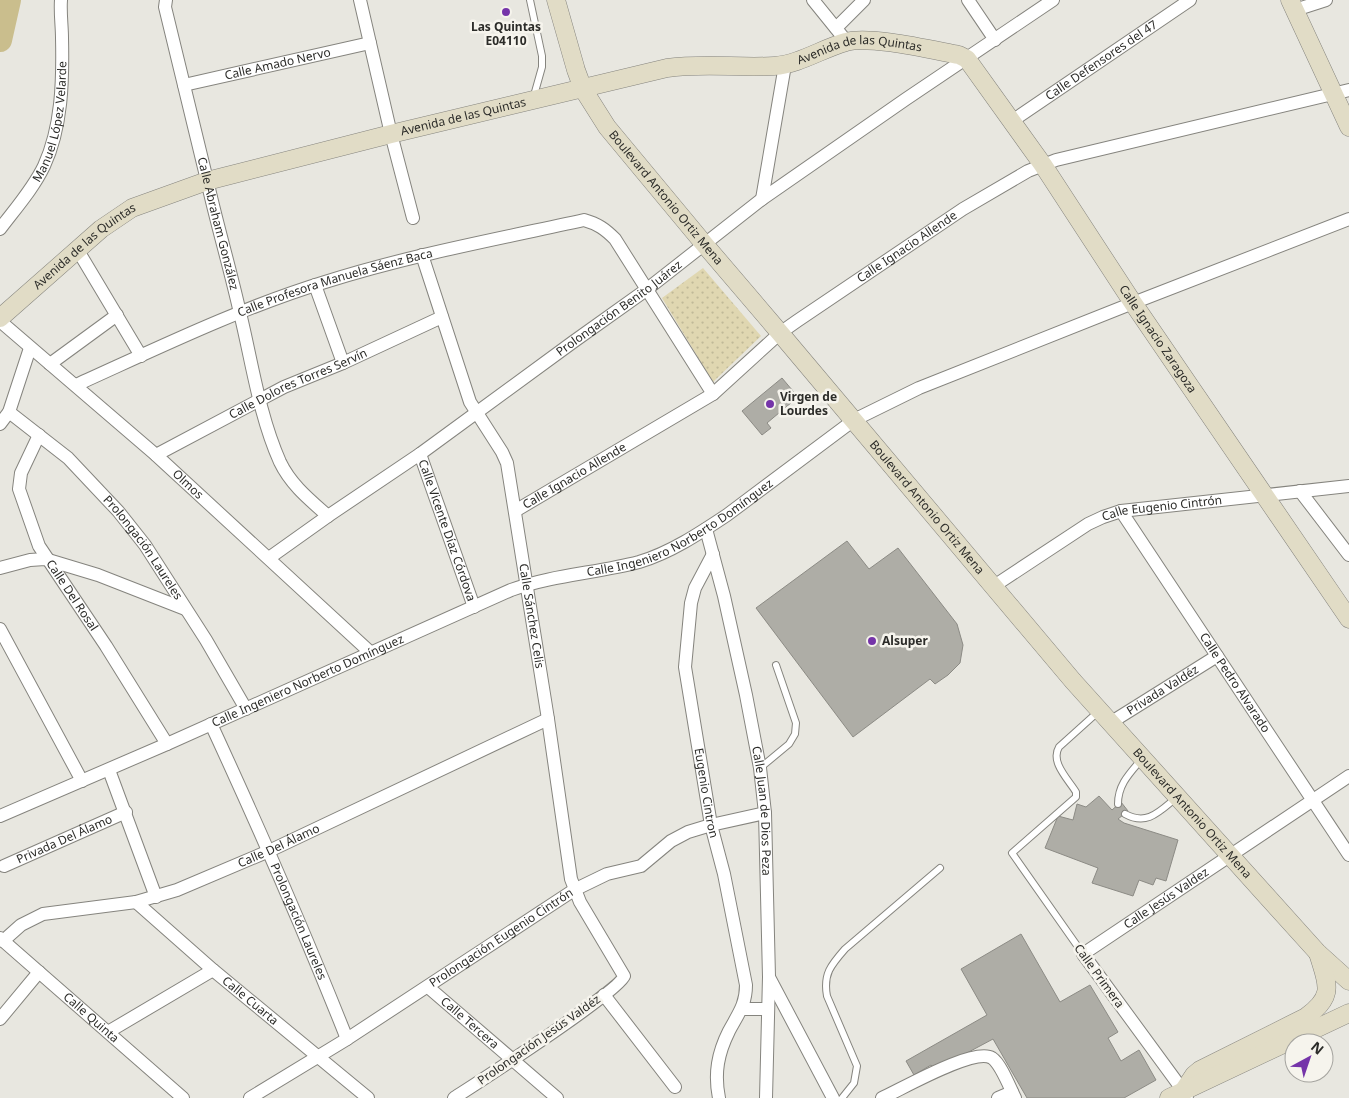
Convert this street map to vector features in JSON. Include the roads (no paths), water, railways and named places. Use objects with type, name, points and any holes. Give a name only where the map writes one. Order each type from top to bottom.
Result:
[{"type":"street","name":"Manuel López Velarde","points":[[0,229],[31,188],[44,166],[52,142],[59,113],[62,82],[61,0]]},
{"type":"street","name":"Calle Abraham González","points":[[166,0],[165,7],[260,400],[273,445],[290,479],[328,516]]},
{"type":"street","points":[[360,0],[391,134],[413,218]]},
{"type":"street","name":"Boulevard Antonio Ortiz Mena","points":[[556,0],[583,89],[607,127],[704,245],[1104,717],[1318,953],[1349,981]]},
{"type":"street","points":[[813,0],[841,35],[864,0]]},
{"type":"street","points":[[968,0],[995,40]]},
{"type":"street","name":"Calle Defensores del 47","points":[[1012,121],[1190,0]]},
{"type":"street","points":[[1326,0],[1293,5],[1341,92],[1349,127]]},
{"type":"street","name":"Prolongación Benito Juárez","points":[[269,558],[420,454],[646,290],[762,199],[1050,1]]},
{"type":"street","name":"Avenida de las Quintas","points":[[0,320],[77,249],[118,216],[132,208],[207,181],[651,71],[685,65],[785,65],[806,59],[841,35],[857,40],[959,55],[968,59]]},
{"type":"street","name":"Calle Amado Nervo","points":[[184,85],[370,43]]},
{"type":"street","name":"Calle Ignacio Zaragoza","points":[[968,59],[1043,165],[1133,302],[1349,619]]},
{"type":"street","points":[[762,199],[785,65]]},
{"type":"street","name":"Calle Ignacio Allende","points":[[515,510],[713,394],[780,333],[994,189],[1056,160],[1341,92]]},
{"type":"street","name":"Calle Ingeniero Norberto Domínguez","points":[[0,816],[527,584],[639,562],[673,548],[727,515],[854,420],[919,388],[1133,302],[1349,219]]},
{"type":"street","name":"Calle Profesora Manuela Sáenz Baca","points":[[76,385],[240,312],[314,285],[422,255],[584,220],[596,223],[618,244],[646,290]]},
{"type":"street","points":[[77,249],[140,356]]},
{"type":"street","name":"Calle Sánchez Celis","points":[[422,255],[464,388],[476,413],[508,463],[571,879],[574,890],[623,972],[623,979]]},
{"type":"street","points":[[314,285],[343,363]]},
{"type":"street","points":[[646,290],[713,394]]},
{"type":"street","points":[[50,364],[117,315]]},
{"type":"street","name":"Calle Dolores Torres Servín","points":[[156,455],[292,384],[343,363],[442,317]]},
{"type":"street","name":"Olmos","points":[[0,320],[30,348],[76,385],[156,455],[371,653]]},
{"type":"street","points":[[0,424],[9,412],[30,348]]},
{"type":"street","name":"Prolongación Laureles","points":[[9,412],[39,435],[87,477],[118,511],[145,546],[206,640],[246,709]]},
{"type":"street","name":"Calle Del Rosal","points":[[39,435],[21,473],[19,489],[39,546],[106,646],[167,744]]},
{"type":"street","name":"Calle Vicente Díaz Córdova","points":[[420,454],[474,607]]},
{"type":"street","name":"Calle Eugenio Cintrón","points":[[994,586],[1088,524],[1121,511],[1349,486]]},
{"type":"street","points":[[1300,491],[1349,555]]},
{"type":"street","name":"Calle Pedro Alvarado","points":[[1121,511],[1349,855]]},
{"type":"street","name":"Calle Juan de Dios Peza","points":[[706,529],[746,695],[760,768],[765,813],[769,976],[766,1098]]},
{"type":"street","name":"Eugenio Cintron","points":[[713,554],[695,588],[691,603],[685,667],[711,825],[724,874],[746,985],[742,1009],[727,1036],[717,1062],[716,1086],[719,1098]]},
{"type":"street","points":[[0,568],[30,560],[48,560],[98,575],[185,609]]},
{"type":"street","points":[[0,629],[82,781]]},
{"type":"street","name":"Privada Valdéz","points":[[1104,717],[1217,656]]},
{"type":"street","name":"Calle Del Álamo","points":[[2,940],[21,924],[44,914],[136,902],[177,890],[270,851],[548,719]]},
{"type":"street","name":"Prolongación Laureles","points":[[211,724],[270,851],[316,959],[347,1039]]},
{"type":"street","points":[[108,770],[126,812],[156,897]]},
{"type":"street","name":"Calle Jesús Valdez","points":[[1083,954],[1349,776]]},
{"type":"street","name":"Privada Del Álamo","points":[[4,866],[126,812]]},
{"type":"street","name":"Prolongación Eugenio Cintrón","points":[[250,1098],[318,1058],[574,890],[607,874],[641,866],[680,836],[711,825],[765,813]]},
{"type":"street","name":"Calle Cuarta","points":[[136,902],[213,970],[368,1098]]},
{"type":"street","name":"Calle Quinta","points":[[2,940],[183,1098]]},
{"type":"street","points":[[1181,1095],[1194,1075],[1200,1070],[1306,1017],[1318,1009],[1324,1001],[1327,982],[1318,953]]},
{"type":"street","name":"Calle Primera","points":[[1083,954],[1181,1095]]},
{"type":"street","points":[[108,1032],[213,970]]},
{"type":"street","points":[[0,1019],[39,972]]},
{"type":"street","points":[[769,976],[833,1098]]},
{"type":"street","name":"Prolongación Jesús Valdéz","points":[[454,1098],[512,1060],[604,995],[623,979]]},
{"type":"street","name":"Calle Tercera","points":[[428,987],[557,1098]]},
{"type":"street","points":[[604,995],[675,1087]]},
{"type":"street","points":[[742,1009],[768,1009]]},
{"type":"street","points":[[1181,1095],[1349,1013]]},
{"type":"street","points":[[1329,1033],[1349,1026]]},
{"type":"street","points":[[1181,1095],[1205,1093],[1284,1055]]},
{"type":"street","points":[[882,1098],[949,1065],[966,1059],[986,1056],[996,1062],[1013,1095],[998,1098]]},
{"type":"lane","points":[[530,0],[542,56],[542,67],[533,100]]},
{"type":"lane","points":[[760,768],[789,744],[795,734],[796,723],[776,665]]},
{"type":"lane","name":"Calle Primera","points":[[1083,954],[1012,853],[1076,797],[1076,792],[1056,761],[1056,752],[1059,747],[1104,717]]},
{"type":"lane","points":[[1118,804],[1118,794],[1122,784],[1142,759]]},
{"type":"lane","points":[[1125,814],[1139,820],[1150,817],[1176,797]]},
{"type":"lane","points":[[842,1098],[854,1083],[857,1066],[827,996],[825,984],[828,974],[834,962],[845,949],[940,868]]},
{"type":"waterway","points":[[0,40],[9,0]]},
{"type":"place","name":"Las Quintas E04110","points":[[506,12]]},
{"type":"place","name":"Virgen de Lourdes","points":[[770,404]]},
{"type":"place","name":"Alsuper","points":[[872,641]]}]
